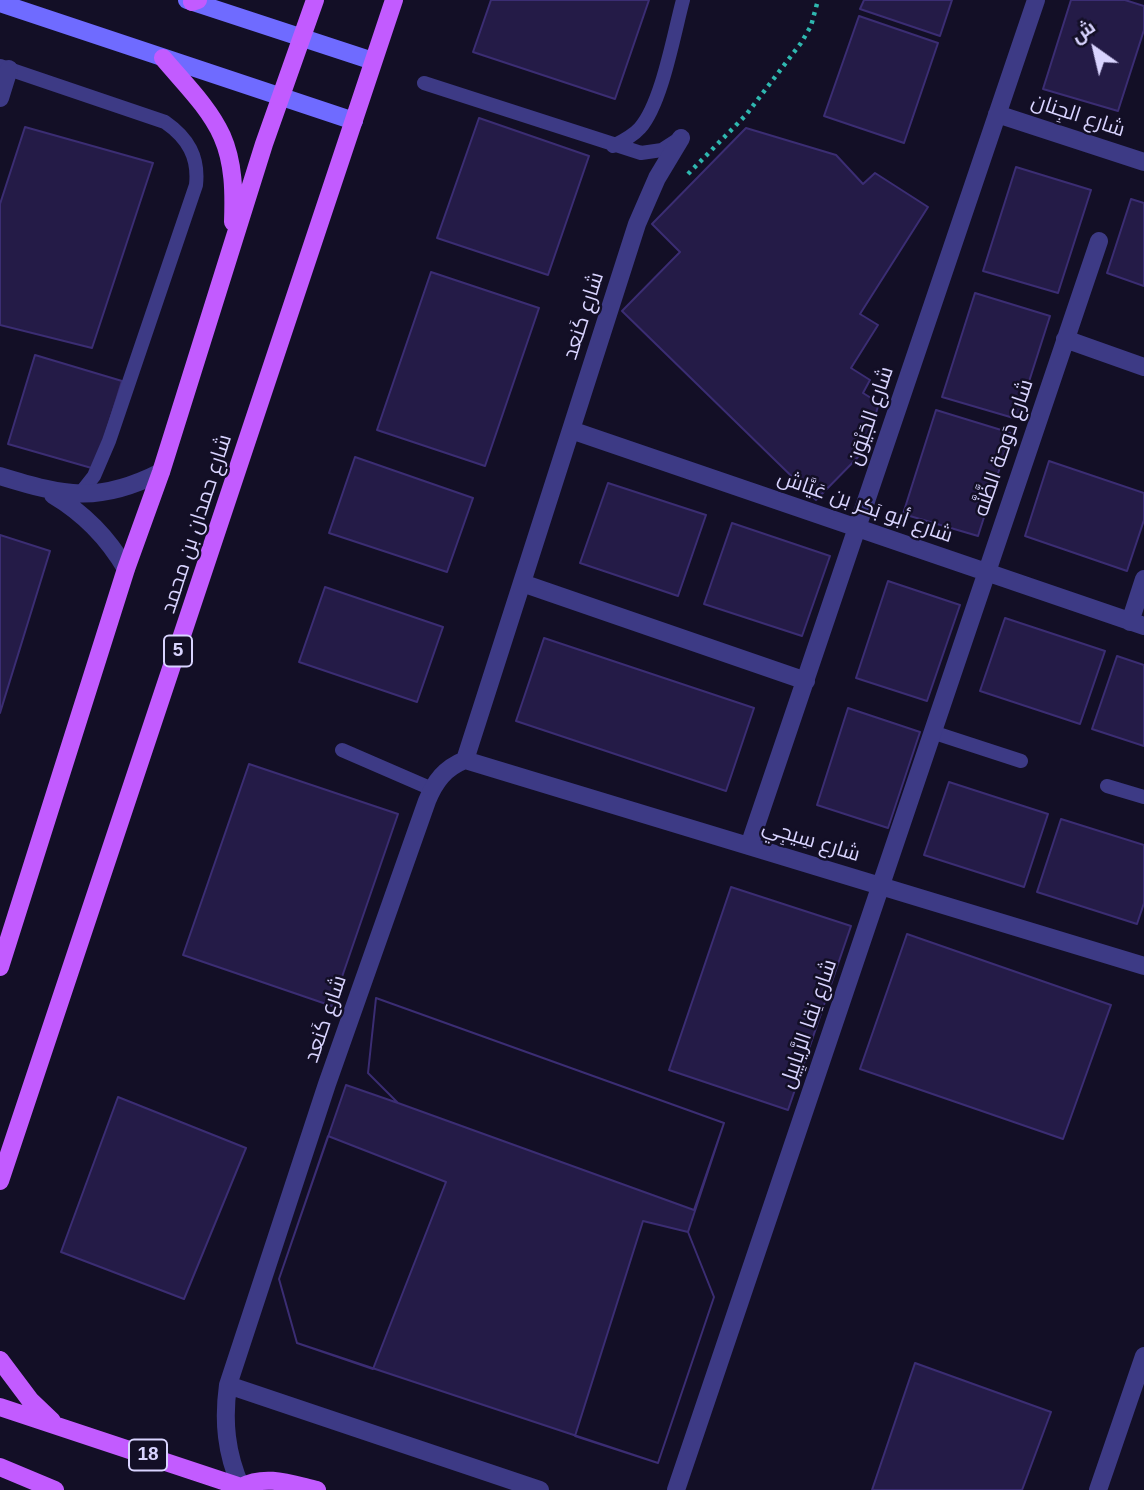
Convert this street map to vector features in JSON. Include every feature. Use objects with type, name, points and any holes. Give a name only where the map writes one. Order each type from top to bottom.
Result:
[{"type":"main road","points":[[0,967],[127,569],[161,472],[233,240],[315,0]]},
{"type":"main road","name":"شارع حمدان بن محمد","points":[[0,1181],[394,0]]},
{"type":"main road","points":[[163,58],[209,115],[223,138],[234,185],[233,240]]},
{"type":"main road","points":[[0,1360],[30,1400],[55,1424]]},
{"type":"main road","name":"18","points":[[0,1407],[242,1488],[251,1481],[265,1479],[317,1490]]},
{"type":"main road","points":[[0,1467],[55,1490]]},
{"type":"street","name":"شارع الجَيْوَن","points":[[749,846],[1036,0]]},
{"type":"street","points":[[192,1],[373,61]]},
{"type":"street","points":[[0,3],[354,121]]},
{"type":"street","points":[[0,98],[5,68]]},
{"type":"street","name":"شارع الجِنان","points":[[998,114],[1144,162]]},
{"type":"street","name":"شارع كَنعد","points":[[242,1488],[233,1468],[226,1437],[225,1406],[228,1385],[332,1071],[432,789],[452,765],[465,760],[638,224],[657,178],[681,138]]},
{"type":"street","name":"شارع دَوحة الظَّنَّه","points":[[986,572],[1098,241]]},
{"type":"street","points":[[1065,339],[1144,367]]},
{"type":"street","name":"شارع أبو بَكر بن عَيَّاش","points":[[571,430],[1137,624]]},
{"type":"street","points":[[0,476],[47,491],[79,495],[122,489],[161,472]]},
{"type":"street","points":[[47,491],[85,516],[101,532],[127,569]]},
{"type":"street","name":"شارع نِقا الرَّيايِيل","points":[[676,1490],[986,572]]},
{"type":"street","points":[[1137,624],[1144,579]]},
{"type":"street","points":[[522,583],[807,681]]},
{"type":"street","name":"شارع سِيجِي","points":[[465,760],[1144,966]]},
{"type":"street","points":[[0,929],[16,920]]},
{"type":"street","points":[[1098,1490],[1144,1356]]},
{"type":"street","points":[[228,1385],[540,1490]]},
{"type":"lane","points":[[613,146],[628,138],[647,119],[660,84],[683,0]]},
{"type":"lane","points":[[5,68],[165,122],[185,138],[195,160],[197,173],[192,197],[104,457],[79,495]]},
{"type":"lane","name":"شارع كَنعد","points":[[424,83],[641,153],[663,150],[681,138]]},
{"type":"lane","points":[[932,732],[1021,761]]},
{"type":"lane","points":[[342,750],[432,789]]},
{"type":"lane","points":[[1107,786],[1144,797]]},
{"type":"path","points":[[687,174],[747,116],[811,26],[818,0]]},
{"type":"building","points":[[491,0],[649,0],[615,99],[473,52]]},
{"type":"building","points":[[864,0],[952,0],[940,36],[860,9]]},
{"type":"building","points":[[1071,0],[1125,0],[1144,6],[1144,30],[1118,111],[1043,89]]},
{"type":"building","points":[[859,16],[938,43],[904,143],[824,116]]},
{"type":"building","points":[[479,118],[589,156],[548,275],[437,238]]},
{"type":"building","points":[[25,127],[153,163],[92,348],[0,325],[0,204]]},
{"type":"building","points":[[746,128],[836,155],[863,184],[875,173],[928,207],[860,314],[878,325],[851,368],[870,380],[863,393],[879,403],[865,450],[816,500],[622,311],[680,252],[652,224]]},
{"type":"building","points":[[1016,167],[1091,190],[1058,293],[983,271]]},
{"type":"building","points":[[1131,199],[1144,203],[1144,286],[1107,273]]},
{"type":"building","points":[[431,272],[539,308],[485,466],[377,430]]},
{"type":"building","points":[[975,293],[1050,316],[1017,419],[942,397]]},
{"type":"building","points":[[35,355],[122,381],[95,469],[8,444]]},
{"type":"building","points":[[936,410],[1011,433],[978,536],[903,514]]},
{"type":"building","points":[[355,457],[473,498],[447,572],[329,533]]},
{"type":"building","points":[[1049,461],[1144,493],[1144,520],[1127,571],[1025,536]]},
{"type":"building","points":[[608,483],[706,515],[678,596],[580,563]]},
{"type":"building","points":[[732,523],[830,556],[802,636],[704,604]]},
{"type":"building","points":[[0,535],[50,551],[0,713]]},
{"type":"building","points":[[888,581],[960,605],[927,701],[856,678]]},
{"type":"building","points":[[325,587],[443,627],[417,702],[299,662]]},
{"type":"building","points":[[1005,618],[1105,651],[1080,724],[980,691]]},
{"type":"building","points":[[544,638],[754,708],[726,791],[516,721]]},
{"type":"building","points":[[1117,656],[1144,665],[1144,746],[1092,729]]},
{"type":"building","points":[[848,708],[920,732],[888,828],[817,805]]},
{"type":"building","points":[[249,764],[398,814],[332,1006],[183,955]]},
{"type":"building","points":[[949,782],[1048,814],[1024,887],[924,855]]},
{"type":"building","points":[[1061,819],[1144,845],[1144,903],[1137,924],[1037,892]]},
{"type":"building","points":[[731,887],[851,926],[788,1110],[669,1070]]},
{"type":"building","points":[[907,934],[1111,1005],[1063,1139],[860,1069]]},
{"type":"building","points":[[376,998],[724,1123],[688,1232],[714,1297],[658,1463],[297,1343],[279,1279],[346,1085],[398,1103],[368,1073]]},
{"type":"building","points":[[376,998],[724,1123],[694,1210],[398,1103],[368,1073]]},
{"type":"building","points":[[118,1097],[246,1148],[184,1299],[61,1252]]},
{"type":"building","points":[[328,1136],[446,1182],[373,1369],[297,1343],[279,1279]]},
{"type":"building","points":[[643,1221],[688,1232],[714,1297],[658,1463],[575,1436]]},
{"type":"building","points":[[915,1363],[1051,1412],[1022,1490],[872,1490]]}]
